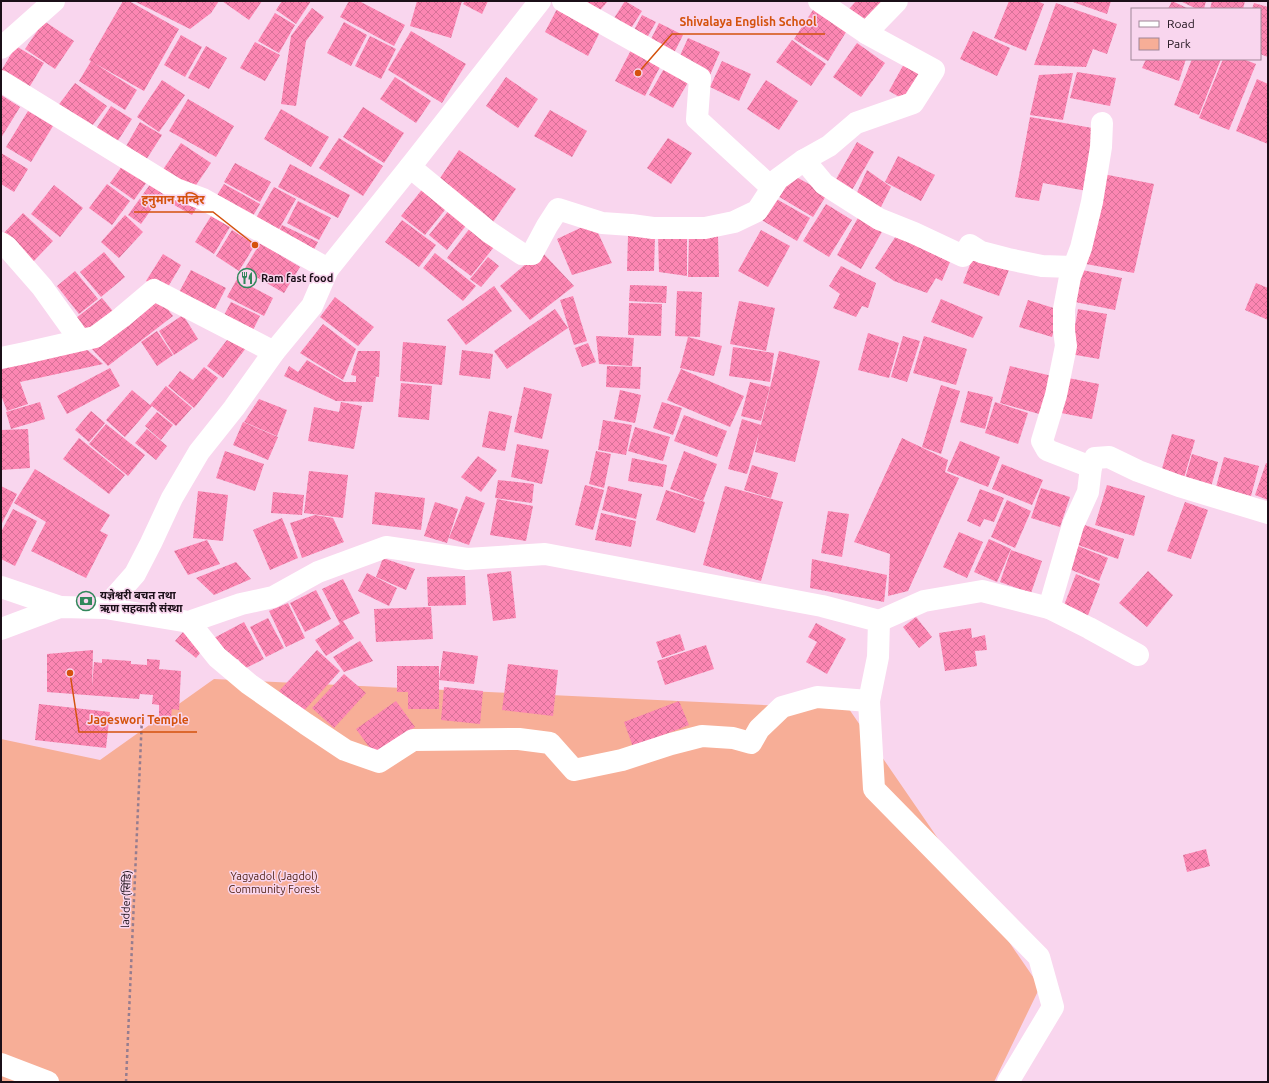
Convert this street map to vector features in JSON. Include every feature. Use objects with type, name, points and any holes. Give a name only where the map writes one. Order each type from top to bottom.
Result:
[{"type":"street","points":[[1,48],[54,1]]},
{"type":"street","points":[[105,608],[135,574],[172,498],[199,452],[234,408],[274,352],[312,306],[328,269],[540,1]]},
{"type":"street","points":[[563,1],[700,78],[697,119],[772,188]]},
{"type":"street","points":[[410,167],[489,232],[522,254],[532,254],[558,209],[602,224],[631,225],[654,228],[705,228],[734,222],[757,210],[778,179],[804,160],[829,146],[856,123],[913,103],[934,70],[866,32],[819,1]]},
{"type":"street","points":[[866,32],[897,1]]},
{"type":"street","points":[[1,81],[176,189],[203,199],[328,269]]},
{"type":"street","points":[[1092,467],[1046,450],[1042,441],[1056,395],[1066,346],[1064,309],[1070,277],[1081,248],[1092,202],[1101,147],[1102,123]]},
{"type":"street","points":[[804,160],[824,184],[879,219],[914,233],[963,256],[970,245],[981,252],[1008,259],[1042,266],[1073,267]]},
{"type":"street","points":[[1,243],[7,247],[42,287],[80,340]]},
{"type":"street","points":[[1,358],[95,337],[154,290],[274,352]]},
{"type":"street","points":[[1048,608],[1073,525],[1088,492],[1095,458],[1109,457],[1138,471],[1179,486],[1268,513]]},
{"type":"street","points":[[1,587],[60,607],[105,608],[189,622],[241,604],[273,596],[318,572],[386,547],[467,559],[545,554],[822,606],[879,621],[924,601],[982,591],[1048,608],[1089,628],[1138,655]]},
{"type":"street","points":[[1,629],[60,607]]},
{"type":"street","points":[[879,621],[878,657],[869,701],[874,789],[1040,957],[1053,1007],[1008,1082]]},
{"type":"street","points":[[189,622],[217,657],[249,684],[345,750],[379,762],[413,740],[519,739],[550,743],[574,770],[622,760],[671,744],[702,736],[733,738],[751,743],[759,729],[782,706],[817,698],[869,701]]},
{"type":"street","points":[[1,1064],[48,1082]]},
{"type":"path","name":"ladder(सिंडि)","points":[[126,1082],[142,717]]},
{"type":"green space","name":"Yagyadol (Jagdol) Community Forest","points":[[214,679],[849,709],[1040,987],[994,1082],[1,1082],[1,739],[100,760]]},
{"type":"building","points":[[123,1],[129,1],[179,29],[144,91],[94,63],[137,90],[125,110],[79,81],[91,61],[89,60]]},
{"type":"building","points":[[134,1],[219,1],[211,13],[190,29]]},
{"type":"building","points":[[222,1],[262,1],[249,20]]},
{"type":"building","points":[[282,1],[311,1],[296,24],[276,10]]},
{"type":"building","points":[[349,1],[359,1],[405,25],[394,46],[340,17]]},
{"type":"building","points":[[417,1],[462,1],[451,38],[410,26]]},
{"type":"building","points":[[465,1],[488,1],[482,14],[463,4]]},
{"type":"building","points":[[586,1],[608,1],[595,16],[582,6]]},
{"type":"building","points":[[625,1],[642,11],[628,33],[611,23]]},
{"type":"building","points":[[856,1],[883,2],[864,23],[849,9]]},
{"type":"building","points":[[1009,1],[1037,1],[1044,4],[1026,51],[994,38]]},
{"type":"building","points":[[1070,1],[1111,1],[1107,14]]},
{"type":"building","points":[[1172,1],[1187,8],[1168,8]]},
{"type":"building","points":[[1180,1],[1206,1],[1204,8],[1195,8]]},
{"type":"building","points":[[1212,1],[1245,1],[1243,8],[1210,8]]},
{"type":"building","points":[[1056,3],[1117,24],[1107,54],[1093,49],[1086,67],[1034,65]]},
{"type":"building","points":[[1254,3],[1268,7],[1268,57],[1261,54],[1261,8],[1252,8]]},
{"type":"building","points":[[815,7],[848,29],[828,61],[794,39]]},
{"type":"building","points":[[312,8],[324,17],[306,41],[296,106],[281,104],[291,36]]},
{"type":"building","points":[[557,9],[600,32],[588,56],[545,32]]},
{"type":"building","points":[[275,13],[295,25],[279,53],[258,41]]},
{"type":"building","points":[[642,15],[656,22],[644,43],[631,36]]},
{"type":"building","points":[[44,21],[74,41],[55,69],[25,49]]},
{"type":"building","points":[[344,22],[367,35],[351,66],[327,53]]},
{"type":"building","points":[[659,23],[683,35],[672,57],[648,45]]},
{"type":"building","points":[[411,31],[466,64],[442,103],[388,70]]},
{"type":"building","points":[[973,31],[1010,48],[997,76],[960,59]]},
{"type":"building","points":[[181,35],[202,47],[185,77],[164,65]]},
{"type":"building","points":[[370,36],[396,49],[381,79],[355,66]]},
{"type":"building","points":[[688,38],[720,52],[710,75],[678,60]]},
{"type":"building","points":[[792,40],[826,64],[811,86],[776,62]]},
{"type":"building","points":[[255,42],[280,55],[265,81],[240,68]]},
{"type":"building","points":[[857,43],[885,63],[861,97],[833,77]]},
{"type":"building","points":[[16,46],[44,63],[27,91],[1,71]]},
{"type":"building","points":[[206,46],[227,58],[209,89],[188,78]]},
{"type":"building","points":[[631,50],[661,65],[645,96],[615,81]]},
{"type":"building","points":[[1146,60],[1186,60],[1179,81],[1142,68]]},
{"type":"building","points":[[1192,60],[1221,60],[1199,115],[1174,105]]},
{"type":"building","points":[[1223,60],[1246,60],[1256,64],[1229,130],[1199,118]]},
{"type":"building","points":[[722,61],[751,74],[739,101],[710,87]]},
{"type":"building","points":[[905,62],[924,72],[908,102],[889,91]]},
{"type":"building","points":[[666,65],[690,79],[673,108],[649,95]]},
{"type":"building","points":[[1077,72],[1116,78],[1110,106],[1070,98]]},
{"type":"building","points":[[1073,73],[1063,120],[1030,115],[1039,75]]},
{"type":"building","points":[[395,77],[431,101],[416,123],[380,99]]},
{"type":"building","points":[[506,77],[538,99],[518,128],[486,106]]},
{"type":"building","points":[[1257,79],[1268,84],[1268,144],[1236,131]]},
{"type":"building","points":[[162,80],[185,95],[159,132],[137,117]]},
{"type":"building","points":[[766,80],[798,101],[779,130],[747,109]]},
{"type":"building","points":[[75,83],[107,106],[89,130],[57,107]]},
{"type":"building","points":[[1,95],[20,107],[1,138]]},
{"type":"building","points":[[188,99],[234,126],[216,157],[169,131]]},
{"type":"building","points":[[111,106],[132,119],[115,145],[94,132]]},
{"type":"building","points":[[363,107],[404,133],[384,163],[343,137]]},
{"type":"building","points":[[281,109],[329,137],[311,167],[264,139]]},
{"type":"building","points":[[550,110],[587,131],[572,157],[534,136]]},
{"type":"building","points":[[28,111],[53,126],[31,162],[6,147]]},
{"type":"building","points":[[1030,117],[1098,129],[1087,191],[1043,183],[1039,201],[1015,197]]},
{"type":"building","points":[[140,122],[162,135],[146,160],[125,148]]},
{"type":"building","points":[[339,138],[383,166],[363,196],[319,168]]},
{"type":"building","points":[[668,138],[692,153],[671,184],[647,168]]},
{"type":"building","points":[[857,142],[874,152],[852,190],[835,181]]},
{"type":"building","points":[[181,143],[211,163],[192,191],[162,171]]},
{"type":"building","points":[[459,150],[516,189],[493,222],[436,184]]},
{"type":"building","points":[[1,153],[28,169],[14,192],[1,184]]},
{"type":"building","points":[[898,156],[935,175],[921,201],[885,182]]},
{"type":"building","points":[[125,162],[149,179],[134,200],[110,183]]},
{"type":"building","points":[[235,163],[271,182],[260,202],[224,182]]},
{"type":"building","points":[[290,164],[350,195],[338,218],[278,187]]},
{"type":"building","points":[[867,170],[891,187],[880,209],[855,197]]},
{"type":"building","points":[[789,173],[827,194],[813,217],[776,195]]},
{"type":"building","points":[[1103,174],[1154,184],[1134,273],[1086,264]]},
{"type":"building","points":[[154,179],[198,205],[192,215],[160,197],[141,224],[128,215]]},
{"type":"building","points":[[107,184],[130,201],[112,225],[89,208]]},
{"type":"building","points":[[224,184],[260,204],[250,221],[214,200]]},
{"type":"building","points":[[54,185],[83,208],[60,237],[31,214]]},
{"type":"building","points":[[274,187],[296,199],[274,238],[252,225]]},
{"type":"building","points":[[424,187],[448,206],[425,235],[401,216]]},
{"type":"building","points":[[773,197],[810,218],[797,241],[760,219]]},
{"type":"building","points":[[298,201],[331,218],[319,240],[287,223]]},
{"type":"building","points":[[826,204],[852,220],[829,257],[803,241]]},
{"type":"building","points":[[450,209],[468,223],[447,250],[429,235]]},
{"type":"building","points":[[23,213],[53,241],[32,263],[2,235]]},
{"type":"building","points":[[125,215],[143,232],[119,258],[101,242]]},
{"type":"building","points":[[211,216],[230,227],[214,254],[195,242]]},
{"type":"building","points":[[859,216],[883,230],[861,269],[837,255]]},
{"type":"building","points":[[402,220],[436,245],[419,267],[385,242]]},
{"type":"building","points":[[593,222],[612,263],[572,275],[557,239]]},
{"type":"building","points":[[282,225],[318,242],[310,257],[275,239]]},
{"type":"building","points":[[470,228],[494,247],[471,276],[447,258]]},
{"type":"building","points":[[232,230],[255,245],[239,271],[216,256]]},
{"type":"building","points":[[761,230],[790,246],[768,287],[738,271]]},
{"type":"building","points":[[658,233],[687,235],[687,276],[659,272]]},
{"type":"building","points":[[689,235],[718,236],[719,277],[688,277]]},
{"type":"building","points":[[628,236],[655,236],[654,271],[627,271]]},
{"type":"building","points":[[896,236],[950,262],[942,281],[936,278],[927,293],[894,281],[875,268]]},
{"type":"building","points":[[260,243],[300,267],[284,293],[244,270]]},
{"type":"building","points":[[541,251],[574,286],[530,320],[500,286]]},
{"type":"building","points":[[104,252],[125,277],[101,297],[80,272]]},
{"type":"building","points":[[435,253],[476,286],[463,301],[423,268]]},
{"type":"building","points":[[163,254],[181,265],[165,292],[146,281]]},
{"type":"building","points":[[974,254],[1010,267],[999,296],[963,283]]},
{"type":"building","points":[[488,257],[499,266],[481,287],[470,279]]},
{"type":"building","points":[[841,266],[876,283],[868,308],[862,306],[856,317],[833,308],[840,294],[829,286]]},
{"type":"building","points":[[1077,269],[1122,278],[1115,310],[1070,301]]},
{"type":"building","points":[[191,270],[226,288],[212,315],[177,296]]},
{"type":"building","points":[[75,271],[98,299],[79,314],[57,286]]},
{"type":"building","points":[[237,279],[273,298],[264,316],[227,297]]},
{"type":"building","points":[[1256,283],[1268,288],[1268,320],[1245,310]]},
{"type":"building","points":[[630,285],[667,286],[666,303],[629,301]]},
{"type":"building","points":[[494,286],[512,311],[466,345],[447,320]]},
{"type":"building","points":[[677,291],[702,292],[700,337],[675,336]]},
{"type":"building","points":[[157,295],[173,316],[108,366],[89,346]]},
{"type":"building","points":[[573,296],[587,341],[574,345],[560,300]]},
{"type":"building","points":[[335,297],[374,327],[358,346],[320,317]]},
{"type":"building","points":[[102,298],[116,315],[85,338],[72,321]]},
{"type":"building","points":[[941,299],[983,317],[973,338],[931,322]]},
{"type":"building","points":[[1028,300],[1060,310],[1052,337],[1019,327]]},
{"type":"building","points":[[739,301],[775,308],[766,351],[730,344]]},
{"type":"building","points":[[231,302],[260,316],[251,334],[222,319]]},
{"type":"building","points":[[629,303],[662,304],[661,336],[628,335]]},
{"type":"building","points":[[555,309],[568,328],[507,369],[494,351]]},
{"type":"building","points":[[1078,309],[1107,314],[1099,359],[1070,354]]},
{"type":"building","points":[[183,315],[198,339],[174,355],[159,331]]},
{"type":"building","points":[[323,324],[356,349],[343,380],[300,353]]},
{"type":"building","points":[[157,331],[173,355],[157,366],[141,342]]},
{"type":"building","points":[[868,333],[899,343],[889,378],[858,370]]},
{"type":"building","points":[[230,336],[246,348],[223,378],[207,366]]},
{"type":"building","points":[[596,336],[634,338],[632,366],[599,364]]},
{"type":"building","points":[[903,336],[920,341],[907,382],[891,377]]},
{"type":"building","points":[[924,336],[967,349],[956,385],[913,373]]},
{"type":"building","points":[[688,337],[722,346],[714,376],[680,368]]},
{"type":"building","points":[[403,342],[446,346],[442,385],[400,381]]},
{"type":"building","points":[[588,343],[596,362],[582,367],[575,348]]},
{"type":"building","points":[[83,346],[103,364],[20,382],[28,404],[7,411],[1,395],[1,363]]},
{"type":"building","points":[[733,347],[774,353],[770,382],[729,376]]},
{"type":"building","points":[[462,350],[493,354],[490,379],[459,375]]},
{"type":"building","points":[[358,351],[380,351],[379,377],[370,376],[376,377],[373,402],[336,401],[284,376],[289,366],[298,372],[307,360],[344,382],[356,382],[356,376],[351,375]]},
{"type":"building","points":[[779,351],[820,361],[795,462],[755,452],[759,433],[747,474],[728,469],[742,419],[761,425]]},
{"type":"building","points":[[607,366],[641,367],[640,389],[606,387]]},
{"type":"building","points":[[1010,366],[1052,376],[1043,415],[1000,403]]},
{"type":"building","points":[[204,367],[218,378],[194,408],[168,386],[180,371],[193,380]]},
{"type":"building","points":[[110,368],[120,386],[67,414],[57,396]]},
{"type":"building","points":[[681,369],[744,396],[730,427],[667,400]]},
{"type":"building","points":[[1063,377],[1099,384],[1092,419],[1056,412]]},
{"type":"building","points":[[750,382],[770,387],[761,421],[741,416]]},
{"type":"building","points":[[401,383],[432,386],[429,420],[398,417]]},
{"type":"building","points":[[941,385],[960,391],[941,454],[922,447]]},
{"type":"building","points":[[166,386],[192,408],[176,426],[152,406],[125,437],[106,420],[132,390],[150,405]]},
{"type":"building","points":[[524,387],[552,394],[542,439],[514,432]]},
{"type":"building","points":[[620,390],[641,395],[635,423],[614,419]]},
{"type":"building","points":[[968,391],[993,397],[985,429],[960,422]]},
{"type":"building","points":[[259,399],[287,410],[277,436],[244,422]]},
{"type":"building","points":[[40,402],[45,419],[11,429],[6,412]]},
{"type":"building","points":[[341,402],[362,406],[354,449],[308,441],[314,407],[339,412]]},
{"type":"building","points":[[662,402],[682,408],[673,435],[653,428]]},
{"type":"building","points":[[995,402],[1028,413],[1018,444],[985,433]]},
{"type":"building","points":[[91,411],[105,423],[89,442],[75,430]]},
{"type":"building","points":[[489,411],[512,416],[505,451],[482,447]]},
{"type":"building","points":[[157,412],[173,425],[161,440],[145,426]]},
{"type":"building","points":[[684,415],[727,431],[717,457],[674,441]]},
{"type":"building","points":[[603,420],[632,425],[626,455],[598,450]]},
{"type":"building","points":[[243,422],[278,437],[268,460],[233,445]]},
{"type":"building","points":[[106,424],[145,455],[128,476],[89,444]]},
{"type":"building","points":[[635,427],[670,437],[663,461],[628,451]]},
{"type":"building","points":[[28,429],[30,468],[1,470],[1,430]]},
{"type":"building","points":[[147,429],[167,446],[156,460],[135,443]]},
{"type":"building","points":[[1172,434],[1195,440],[1184,478],[1161,472]]},
{"type":"building","points":[[79,438],[125,475],[109,494],[63,459]]},
{"type":"building","points":[[902,438],[948,460],[945,472],[959,478],[908,591],[888,596],[890,554],[854,542]]},
{"type":"building","points":[[960,441],[1000,457],[988,487],[947,471]]},
{"type":"building","points":[[517,444],[549,450],[542,484],[511,477]]},
{"type":"building","points":[[225,451],[264,464],[255,491],[216,478]]},
{"type":"building","points":[[596,451],[611,454],[604,488],[589,484]]},
{"type":"building","points":[[684,451],[717,464],[703,501],[670,489]]},
{"type":"building","points":[[1192,454],[1218,462],[1211,487],[1185,479]]},
{"type":"building","points":[[478,456],[497,470],[481,492],[461,477]]},
{"type":"building","points":[[1224,457],[1259,466],[1251,496],[1216,487]]},
{"type":"building","points":[[632,458],[667,465],[663,487],[628,481]]},
{"type":"building","points":[[1266,463],[1268,464],[1268,500],[1255,495]]},
{"type":"building","points":[[1002,464],[1043,480],[1032,505],[992,489]]},
{"type":"building","points":[[752,465],[778,473],[771,498],[744,490]]},
{"type":"building","points":[[35,469],[110,515],[100,531],[108,535],[86,578],[31,551],[46,522],[14,503]]},
{"type":"building","points":[[309,471],[348,475],[343,518],[304,513]]},
{"type":"building","points":[[498,480],[534,484],[532,503],[495,498]]},
{"type":"building","points":[[585,485],[604,490],[593,530],[575,525]]},
{"type":"building","points":[[1107,485],[1145,496],[1134,536],[1095,525]]},
{"type":"building","points":[[1,486],[17,494],[1,525]]},
{"type":"building","points":[[608,486],[642,494],[636,519],[602,510]]},
{"type":"building","points":[[725,486],[783,502],[761,581],[703,565]]},
{"type":"building","points":[[1041,488],[1070,497],[1060,527],[1031,518]]},
{"type":"building","points":[[980,489],[1004,498],[994,522],[984,519],[980,527],[967,521]]},
{"type":"building","points":[[666,490],[705,502],[695,533],[656,520]]},
{"type":"building","points":[[198,491],[228,495],[223,541],[193,538]]},
{"type":"building","points":[[273,492],[304,495],[302,515],[271,513]]},
{"type":"building","points":[[375,492],[425,498],[421,530],[372,524]]},
{"type":"building","points":[[466,496],[485,503],[469,545],[449,538]]},
{"type":"building","points":[[497,499],[533,506],[526,541],[490,535]]},
{"type":"building","points":[[1007,500],[1031,511],[1015,548],[991,537]]},
{"type":"building","points":[[435,502],[458,509],[447,543],[424,536]]},
{"type":"building","points":[[1185,502],[1208,510],[1191,559],[1167,551]]},
{"type":"building","points":[[13,509],[37,521],[15,566],[1,559],[1,532]]},
{"type":"building","points":[[828,511],[849,514],[842,557],[821,553]]},
{"type":"building","points":[[601,513],[636,521],[631,547],[595,540]]},
{"type":"building","points":[[315,515],[333,518],[344,542],[302,558],[290,523]]},
{"type":"building","points":[[282,518],[298,558],[270,570],[253,530]]},
{"type":"building","points":[[1082,524],[1124,539],[1118,559],[1075,544]]},
{"type":"building","points":[[959,532],[983,542],[967,578],[943,567]]},
{"type":"building","points":[[989,539],[1011,549],[997,582],[974,572]]},
{"type":"building","points":[[207,540],[220,564],[188,575],[174,551]]},
{"type":"building","points":[[1078,546],[1108,558],[1099,581],[1069,569]]},
{"type":"building","points":[[1011,550],[1042,561],[1031,593],[1000,582]]},
{"type":"building","points":[[383,558],[415,569],[406,590],[376,577]]},
{"type":"building","points":[[812,559],[887,575],[884,602],[810,588]]},
{"type":"building","points":[[236,562],[251,579],[214,595],[196,578]]},
{"type":"building","points":[[511,571],[516,618],[493,621],[487,574]]},
{"type":"building","points":[[1148,571],[1173,595],[1147,627],[1119,603]]},
{"type":"building","points":[[367,573],[397,588],[389,606],[358,591]]},
{"type":"building","points":[[1076,574],[1100,584],[1087,618],[1063,608]]},
{"type":"building","points":[[465,576],[466,605],[428,606],[427,577]]},
{"type":"building","points":[[343,579],[360,613],[343,621],[354,638],[326,656],[315,640],[340,624],[322,589]]},
{"type":"building","points":[[316,590],[331,619],[305,632],[290,603]]},
{"type":"building","points":[[288,603],[305,638],[286,647],[269,611]]},
{"type":"building","points":[[431,607],[433,639],[376,642],[374,609]]},
{"type":"building","points":[[916,617],[932,637],[919,648],[903,627]]},
{"type":"building","points":[[268,618],[284,648],[266,657],[250,627]]},
{"type":"building","points":[[244,622],[264,659],[244,669],[238,659],[232,662],[212,639]]},
{"type":"building","points":[[816,623],[846,639],[827,674],[806,662],[817,642],[808,637]]},
{"type":"building","points":[[971,628],[972,638],[985,635],[987,650],[975,651],[977,666],[945,671],[939,633]]},
{"type":"building","points":[[183,632],[204,648],[196,658],[175,641]]},
{"type":"building","points":[[680,634],[685,650],[662,658],[656,642]]},
{"type":"building","points":[[360,641],[373,661],[344,672],[333,657]]},
{"type":"building","points":[[706,645],[714,669],[665,685],[657,661]]},
{"type":"building","points":[[93,650],[92,687],[94,662],[102,663],[102,659],[131,661],[131,664],[147,665],[147,659],[160,660],[159,669],[181,671],[179,710],[172,709],[171,717],[159,716],[159,705],[152,704],[153,695],[140,694],[139,699],[47,692],[47,654]]},
{"type":"building","points":[[317,650],[340,671],[302,713],[279,691]]},
{"type":"building","points":[[443,651],[478,656],[474,684],[439,680]]},
{"type":"building","points":[[508,664],[558,670],[553,716],[502,710]]},
{"type":"building","points":[[397,666],[439,666],[439,709],[408,709],[408,692],[397,692]]},
{"type":"building","points":[[344,674],[366,693],[334,728],[312,708]]},
{"type":"building","points":[[444,687],[483,691],[480,724],[441,720]]},
{"type":"building","points":[[396,701],[415,727],[375,755],[356,729]]},
{"type":"building","points":[[679,701],[689,725],[633,747],[624,722]]},
{"type":"building","points":[[39,704],[110,712],[106,748],[35,740]]},
{"type":"building","points":[[1206,849],[1210,866],[1187,872],[1183,855]]},
{"type":"place","name":"Shivalaya English School","points":[[638,73]]},
{"type":"place","name":"हनुमान मन्दिर","points":[[255,245]]},
{"type":"place","name":"Ram fast food","points":[[247,278]]},
{"type":"place","name":"यज्ञेश्वरी बचत तथा ऋण सहकारी संस्था","points":[[86,601]]},
{"type":"place","name":"Jageswori Temple","points":[[70,673]]}]
